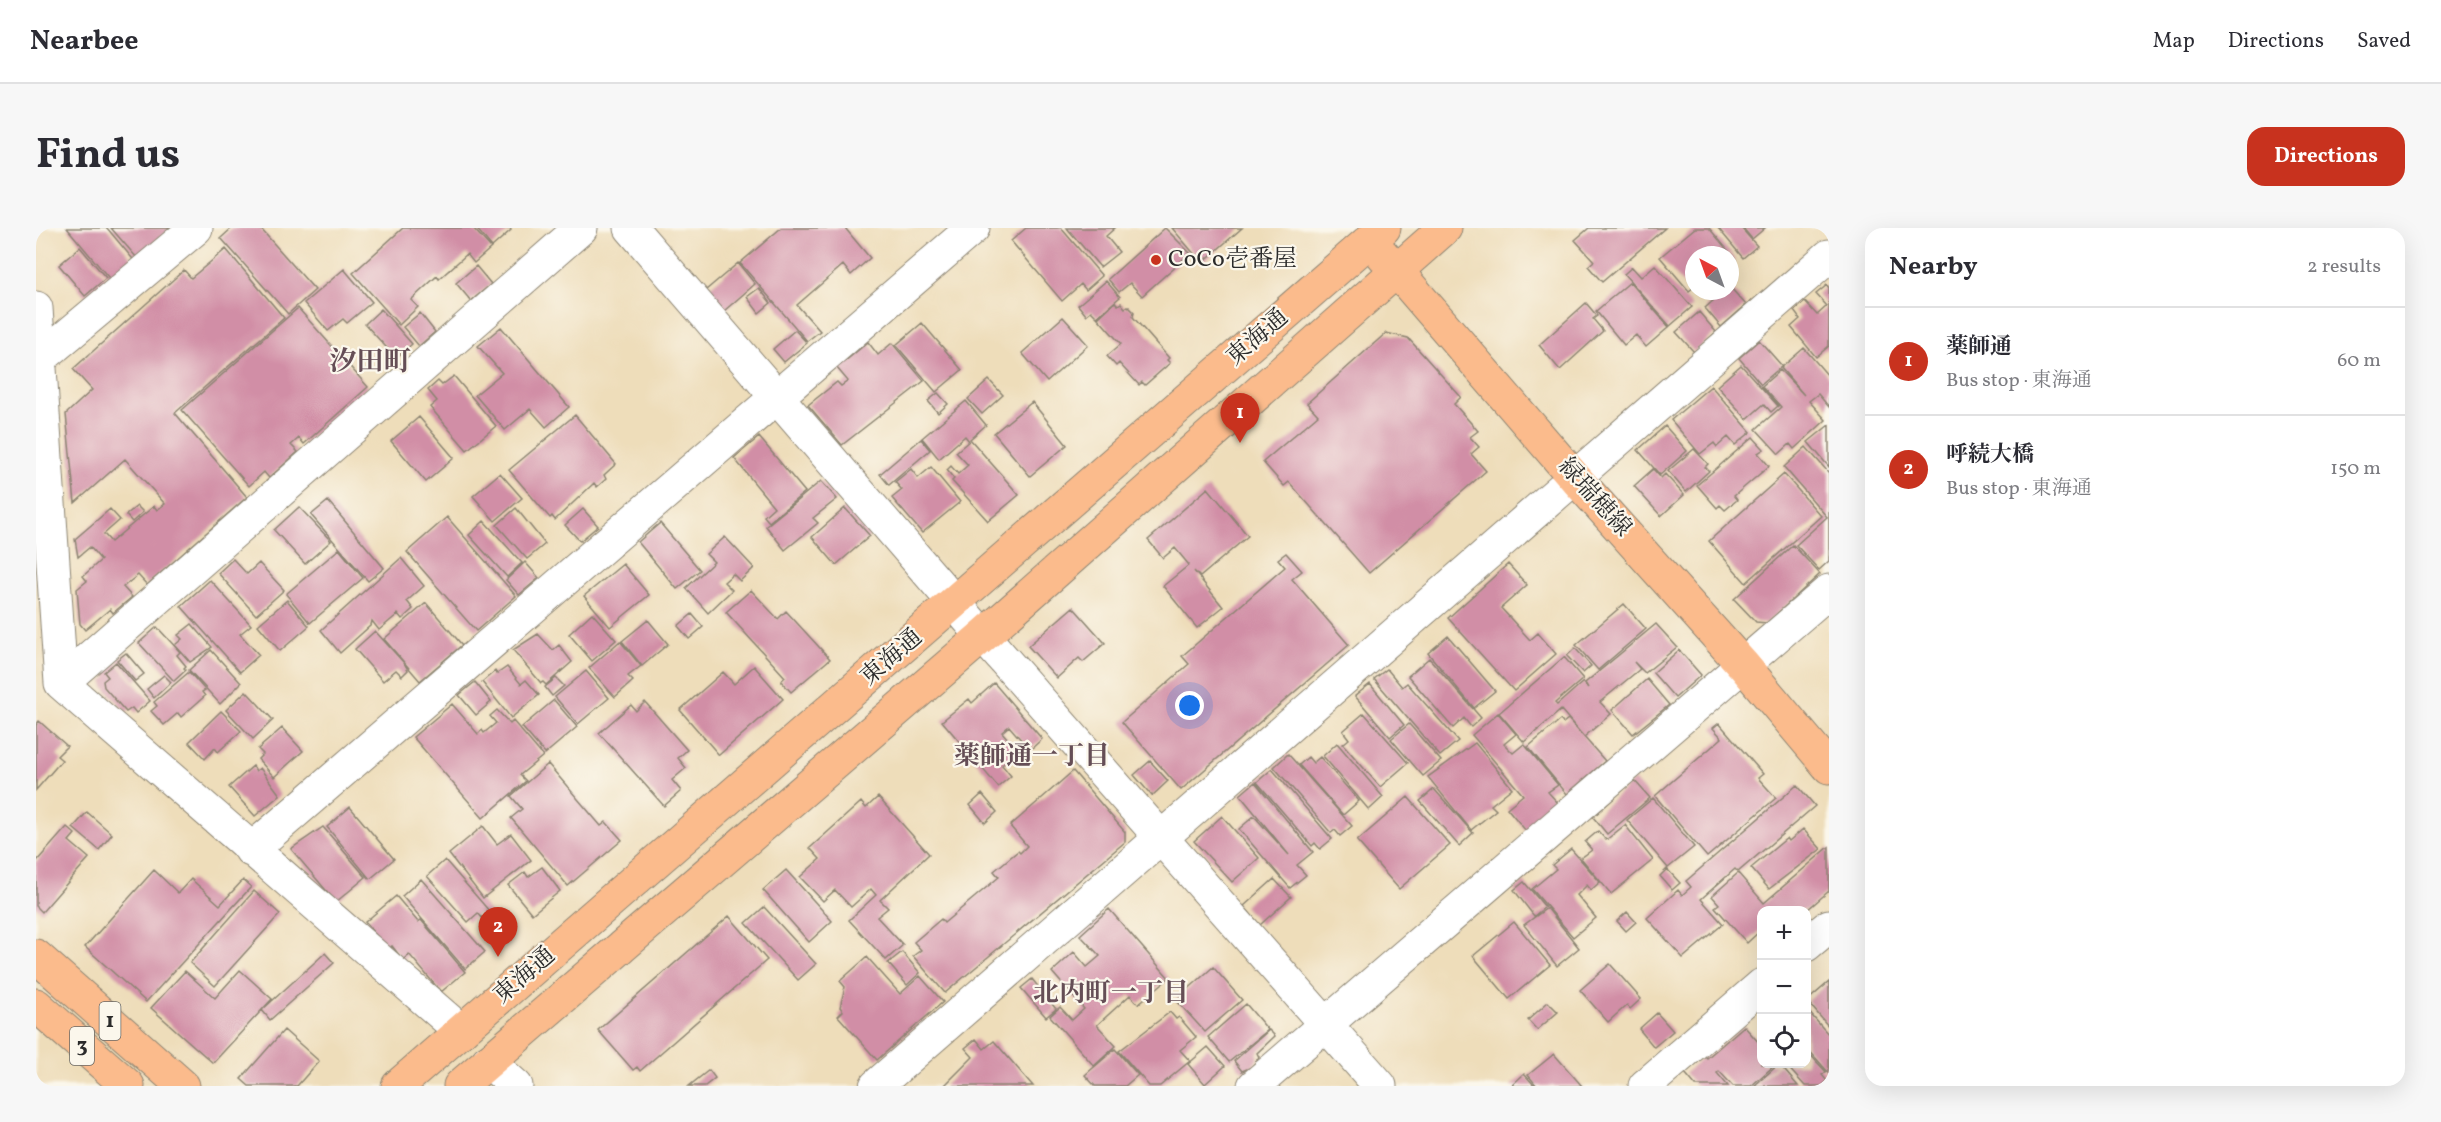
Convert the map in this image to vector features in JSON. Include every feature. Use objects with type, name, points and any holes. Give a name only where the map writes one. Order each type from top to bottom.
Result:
[{"type":"main road","name":"東海通","points":[[460,1086],[983,636],[1445,228]]},
{"type":"main road","name":"東海通","points":[[398,1086],[955,603],[1371,232]]},
{"type":"main road","name":"緑瑞穂線","points":[[1371,232],[1396,270],[1576,479],[1744,666],[1829,766]]},
{"type":"main road","name":"1","points":[[36,956],[183,1086]]},
{"type":"main road","name":"3","points":[[36,1005],[128,1086]]},
{"type":"street","points":[[37,362],[196,228]]},
{"type":"street","points":[[61,683],[581,228]]},
{"type":"street","points":[[631,228],[983,636],[1380,1086]]},
{"type":"street","points":[[251,850],[973,228]]},
{"type":"street","points":[[876,1086],[1576,479],[1829,256]]},
{"type":"street","points":[[36,308],[37,362],[61,683],[461,1031]]},
{"type":"street","points":[[1254,1086],[1829,591]]},
{"type":"street","points":[[1811,941],[1829,926]]},
{"type":"street","points":[[1645,1086],[1757,988]]},
{"type":"street","points":[[488,1061],[516,1086]]},
{"type":"building","points":[[67,228],[107,228],[137,264],[114,284]]},
{"type":"building","points":[[111,228],[172,228],[137,258]]},
{"type":"building","points":[[232,228],[260,228],[315,290],[288,314],[221,238]]},
{"type":"building","points":[[403,228],[473,228],[491,248],[474,263],[467,254],[439,279],[437,276],[411,300],[418,307],[399,325],[353,273]]},
{"type":"building","points":[[476,228],[510,228],[511,230],[492,247]]},
{"type":"building","points":[[781,228],[845,228],[870,258],[851,275],[843,265],[797,305],[820,331],[807,341],[740,263]]},
{"type":"building","points":[[1026,228],[1061,228],[1102,276],[1086,290],[1081,284],[1062,301],[1011,241]]},
{"type":"building","points":[[1067,228],[1115,228],[1106,236],[1119,252],[1100,267]]},
{"type":"building","points":[[1165,228],[1190,253],[1142,296],[1130,283],[1119,292],[1108,279]]},
{"type":"building","points":[[1172,228],[1242,228],[1202,263]]},
{"type":"building","points":[[1589,228],[1665,228],[1602,282],[1588,266],[1594,261],[1575,240]]},
{"type":"building","points":[[1695,228],[1709,228],[1724,246],[1685,246],[1685,286],[1660,257]]},
{"type":"building","points":[[1718,228],[1741,228],[1757,246],[1743,258],[1739,253],[1739,246],[1733,246]]},
{"type":"building","points":[[1743,228],[1765,228],[1752,239]]},
{"type":"building","points":[[80,247],[106,278],[85,296],[59,265]]},
{"type":"building","points":[[226,249],[284,318],[175,413],[247,497],[147,585],[138,575],[123,587],[132,597],[113,613],[110,609],[85,630],[80,624],[77,589],[87,581],[83,576],[101,560],[90,547],[78,557],[75,539],[110,509],[120,520],[104,534],[111,542],[154,506],[157,510],[165,504],[125,459],[75,503],[66,414],[92,390],[73,369],[184,270],[191,278]]},
{"type":"building","points":[[738,263],[755,284],[724,311],[706,290]]},
{"type":"building","points":[[1655,265],[1692,307],[1670,326],[1624,274],[1632,267],[1641,277]]},
{"type":"building","points":[[476,266],[491,284],[471,301],[456,283]]},
{"type":"building","points":[[344,269],[372,302],[347,323],[343,319],[328,331],[304,303]]},
{"type":"building","points":[[1106,281],[1120,297],[1097,317],[1091,311],[1086,315],[1078,305]]},
{"type":"building","points":[[1630,282],[1669,327],[1646,347],[1636,335],[1624,345],[1596,311]]},
{"type":"building","points":[[1827,285],[1829,288],[1829,346],[1816,357],[1791,327],[1800,319],[1794,311],[1805,302],[1817,315],[1827,306],[1816,294]]},
{"type":"building","points":[[759,288],[771,303],[759,313],[747,297]]},
{"type":"building","points":[[1739,297],[1746,305],[1721,327],[1705,308],[1714,300],[1739,300]]},
{"type":"building","points":[[1115,302],[1118,305],[1121,303],[1125,308],[1128,306],[1134,312],[1133,317],[1169,358],[1167,360],[1170,363],[1145,385],[1142,382],[1139,385],[1119,363],[1116,366],[1107,356],[1121,344],[1098,318]]},
{"type":"building","points":[[1586,303],[1597,316],[1593,319],[1603,331],[1560,370],[1539,345]]},
{"type":"building","points":[[298,308],[368,387],[304,444],[299,438],[291,445],[298,452],[269,478],[264,472],[249,486],[182,410]]},
{"type":"building","points":[[381,309],[412,344],[396,358],[365,324]]},
{"type":"building","points":[[1699,312],[1716,332],[1694,352],[1676,332]]},
{"type":"building","points":[[420,313],[435,332],[419,346],[403,327]]},
{"type":"building","points":[[1063,317],[1088,345],[1047,382],[1022,353]]},
{"type":"building","points":[[922,323],[962,370],[936,392],[896,345]]},
{"type":"building","points":[[501,327],[569,407],[546,427],[530,409],[505,430],[475,395],[502,373],[478,346]]},
{"type":"building","points":[[795,330],[807,343],[784,362],[773,349]]},
{"type":"building","points":[[1386,333],[1408,338],[1461,397],[1454,404],[1478,431],[1470,437],[1479,447],[1471,454],[1486,471],[1369,573],[1289,482],[1284,486],[1263,462],[1318,415],[1307,403]]},
{"type":"building","points":[[1759,340],[1782,366],[1761,384],[1739,358]]},
{"type":"building","points":[[868,342],[878,355],[892,343],[924,381],[842,445],[808,405],[837,382],[841,386],[848,381],[837,368]]},
{"type":"building","points":[[1804,348],[1829,377],[1829,407],[1818,394],[1809,401],[1826,420],[1794,449],[1790,444],[1779,454],[1756,429],[1781,407],[1762,386],[1780,370],[1804,395],[1781,368]]},
{"type":"building","points":[[1741,365],[1778,406],[1771,412],[1764,404],[1747,419],[1717,386]]},
{"type":"building","points":[[454,376],[496,426],[467,450],[430,407],[437,401],[428,390],[438,381],[442,385]]},
{"type":"building","points":[[989,380],[1003,395],[982,414],[968,399]]},
{"type":"building","points":[[1711,386],[1751,432],[1735,445],[1728,437],[1717,447],[1714,443],[1700,454],[1671,420]]},
{"type":"building","points":[[938,393],[948,404],[938,413],[928,401]]},
{"type":"building","points":[[966,401],[986,425],[970,439],[1019,495],[988,521],[952,481],[954,479],[947,470],[951,466],[958,474],[968,465],[956,452],[969,441],[965,436],[939,459],[922,438]]},
{"type":"building","points":[[1032,402],[1067,445],[1030,476],[994,433]]},
{"type":"building","points":[[575,415],[616,464],[604,475],[606,479],[597,487],[594,483],[555,520],[552,516],[550,518],[509,470]]},
{"type":"building","points":[[419,417],[454,458],[426,482],[391,441]]},
{"type":"building","points":[[1829,425],[1829,467],[1808,442]]},
{"type":"building","points":[[1665,426],[1687,451],[1660,475],[1638,450]]},
{"type":"building","points":[[759,437],[805,492],[769,522],[764,516],[774,507],[734,458]]},
{"type":"building","points":[[1753,437],[1764,449],[1758,453],[1769,466],[1734,496],[1737,500],[1725,510],[1720,505],[1717,508],[1697,485]]},
{"type":"building","points":[[921,439],[930,450],[889,485],[880,474]]},
{"type":"building","points":[[1806,447],[1829,473],[1829,561],[1819,570],[1796,545],[1827,517],[1784,467]]},
{"type":"building","points":[[1694,449],[1708,464],[1705,467],[1709,471],[1686,492],[1668,471]]},
{"type":"building","points":[[931,467],[960,502],[922,533],[892,498],[902,490],[895,482],[911,469],[918,478]]},
{"type":"building","points":[[1653,469],[1661,478],[1665,474],[1684,495],[1661,516],[1634,486]]},
{"type":"building","points":[[500,473],[522,498],[495,521],[473,496]]},
{"type":"building","points":[[1784,474],[1821,516],[1746,583],[1709,541]]},
{"type":"building","points":[[821,481],[837,499],[813,518],[818,523],[785,550],[766,526]]},
{"type":"building","points":[[1208,488],[1248,536],[1200,577],[1194,571],[1223,607],[1197,628],[1163,586],[1189,565],[1175,548],[1163,558],[1148,540]]},
{"type":"building","points":[[328,501],[384,568],[368,581],[311,515]]},
{"type":"building","points":[[137,506],[143,512],[132,522],[126,515]]},
{"type":"building","points":[[299,507],[331,541],[305,564],[274,530]]},
{"type":"building","points":[[516,508],[545,544],[527,559],[497,525]]},
{"type":"building","points":[[845,508],[870,536],[836,565],[812,537]]},
{"type":"building","points":[[583,509],[598,526],[580,541],[565,525]]},
{"type":"building","points":[[447,517],[516,596],[476,631],[407,552]]},
{"type":"building","points":[[484,521],[522,563],[507,577],[469,535]]},
{"type":"building","points":[[660,523],[700,570],[677,589],[638,542]]},
{"type":"building","points":[[725,537],[754,568],[740,581],[733,574],[724,582],[732,590],[708,613],[686,588],[714,562],[706,554]]},
{"type":"building","points":[[1793,545],[1820,574],[1767,623],[1756,622],[1734,599]]},
{"type":"building","points":[[339,549],[363,578],[310,623],[286,594]]},
{"type":"building","points":[[1286,553],[1302,571],[1292,579],[1349,645],[1181,790],[1122,722],[1189,664],[1182,656],[1285,567],[1278,559]]},
{"type":"building","points":[[401,558],[424,586],[407,601],[413,609],[402,619],[398,614],[379,630],[372,621],[371,625],[340,653],[321,630]]},
{"type":"building","points":[[233,559],[247,574],[259,563],[284,590],[256,615],[218,573]]},
{"type":"building","points":[[525,562],[539,578],[519,595],[506,580]]},
{"type":"building","points":[[623,564],[649,595],[610,627],[584,596]]},
{"type":"building","points":[[1508,564],[1527,585],[1501,608],[1530,640],[1538,633],[1556,654],[1514,691],[1448,618]]},
{"type":"building","points":[[210,580],[251,625],[240,634],[259,655],[240,672],[181,606]]},
{"type":"building","points":[[751,590],[778,619],[786,611],[830,659],[791,692],[781,681],[785,677],[726,612]]},
{"type":"building","points":[[287,600],[309,626],[280,651],[258,625]]},
{"type":"building","points":[[426,603],[462,645],[420,681],[384,639]]},
{"type":"building","points":[[1624,604],[1646,629],[1598,670],[1576,645]]},
{"type":"building","points":[[1073,607],[1105,643],[1083,662],[1079,658],[1057,678],[1028,646]]},
{"type":"building","points":[[592,613],[616,640],[592,661],[569,634]]},
{"type":"building","points":[[692,614],[703,627],[689,639],[678,626]]},
{"type":"building","points":[[648,620],[668,644],[642,666],[622,641]]},
{"type":"building","points":[[192,624],[212,647],[190,662],[175,645],[182,639],[178,635]]},
{"type":"building","points":[[1656,624],[1677,647],[1645,673],[1634,662],[1640,669],[1600,702],[1611,714],[1584,737],[1561,710],[1524,742],[1499,713],[1564,657],[1583,679],[1555,703],[1557,705],[1583,682],[1588,688],[1585,683]]},
{"type":"building","points":[[157,627],[180,652],[177,655],[186,666],[184,668],[186,670],[174,681],[139,643]]},
{"type":"building","points":[[375,631],[404,663],[408,670],[402,676],[396,670],[383,681],[355,649]]},
{"type":"building","points":[[538,634],[553,650],[559,645],[572,662],[546,685],[541,683],[513,650]]},
{"type":"building","points":[[1448,636],[1495,691],[1474,708],[1428,653]]},
{"type":"building","points":[[620,641],[641,666],[628,676],[633,681],[615,697],[589,668]]},
{"type":"building","points":[[1575,648],[1591,666],[1583,673],[1567,656]]},
{"type":"building","points":[[211,650],[241,683],[220,704],[189,670]]},
{"type":"building","points":[[1679,650],[1701,675],[1675,698],[1653,673]]},
{"type":"building","points":[[126,653],[144,674],[135,681],[117,660]]},
{"type":"building","points":[[1429,658],[1481,718],[1471,727],[1464,718],[1453,728],[1408,676]]},
{"type":"building","points":[[116,662],[150,701],[136,713],[132,708],[126,712],[104,687],[103,681],[108,677],[104,672]]},
{"type":"building","points":[[754,666],[783,699],[719,755],[680,710],[723,672],[734,684]]},
{"type":"building","points":[[507,667],[521,684],[526,680],[539,695],[511,718],[482,682],[495,671],[497,674]]},
{"type":"building","points":[[1387,669],[1402,687],[1407,683],[1458,741],[1440,756],[1374,679]]},
{"type":"building","points":[[586,671],[609,698],[578,724],[555,697]]},
{"type":"building","points":[[189,672],[205,690],[202,692],[205,696],[181,717],[178,713],[164,725],[151,711],[157,706],[154,702]]},
{"type":"building","points":[[164,675],[171,682],[154,698],[147,689]]},
{"type":"building","points":[[556,678],[564,686],[552,696],[545,687]]},
{"type":"building","points":[[1647,679],[1669,705],[1633,734],[1612,710]]},
{"type":"building","points":[[475,682],[491,702],[476,715],[459,695]]},
{"type":"building","points":[[994,683],[1042,739],[1030,750],[1009,726],[1002,732],[1018,751],[1002,765],[1011,776],[998,787],[942,721],[969,699],[972,703]]},
{"type":"building","points":[[1370,684],[1404,725],[1390,737],[1355,696]]},
{"type":"building","points":[[246,691],[273,720],[253,739],[226,710]]},
{"type":"building","points":[[554,700],[577,727],[545,754],[522,727]]},
{"type":"building","points":[[645,702],[687,750],[678,758],[686,768],[672,780],[681,791],[664,806],[599,733],[631,705],[636,711]]},
{"type":"building","points":[[452,704],[478,734],[482,730],[484,733],[496,723],[490,716],[497,710],[510,724],[513,721],[543,756],[520,775],[526,781],[483,818],[413,737]]},
{"type":"building","points":[[221,711],[241,731],[218,752],[215,748],[205,759],[189,742]]},
{"type":"building","points":[[1364,713],[1408,763],[1380,787],[1343,744],[1349,739],[1343,731]]},
{"type":"building","points":[[1498,713],[1516,734],[1504,744],[1513,753],[1524,744],[1558,785],[1548,792],[1558,803],[1526,831],[1507,808],[1523,795],[1472,735]]},
{"type":"building","points":[[1568,719],[1605,761],[1567,794],[1528,747],[1560,720],[1563,723]]},
{"type":"building","points":[[39,721],[67,746],[57,756],[62,760],[36,790],[36,725]]},
{"type":"building","points":[[1719,723],[1763,774],[1758,778],[1776,798],[1707,857],[1655,796],[1722,738],[1713,728]]},
{"type":"building","points":[[1409,724],[1441,761],[1423,776],[1391,739]]},
{"type":"building","points":[[282,728],[303,751],[274,777],[258,759],[263,754],[258,749]]},
{"type":"building","points":[[1337,743],[1383,797],[1369,810],[1323,756]]},
{"type":"building","points":[[1475,743],[1512,788],[1491,805],[1496,810],[1471,830],[1428,777]]},
{"type":"building","points":[[1288,754],[1352,826],[1340,836],[1335,830],[1331,833],[1274,767]]},
{"type":"building","points":[[1308,757],[1313,763],[1320,757],[1359,801],[1343,815],[1299,765]]},
{"type":"building","points":[[1150,761],[1168,781],[1152,796],[1134,775]]},
{"type":"building","points":[[548,764],[601,826],[606,822],[622,840],[568,886],[511,818],[522,809],[511,796]]},
{"type":"building","points":[[253,766],[256,771],[260,768],[280,795],[255,816],[229,787]]},
{"type":"building","points":[[1272,769],[1332,839],[1320,849],[1315,843],[1312,846],[1257,782]]},
{"type":"building","points":[[1073,771],[1125,832],[1125,842],[945,993],[913,956],[921,950],[914,942],[941,919],[944,923],[999,877],[994,871],[1027,846],[1010,826]]},
{"type":"building","points":[[1634,780],[1650,798],[1607,834],[1593,817]]},
{"type":"building","points":[[1255,782],[1313,852],[1297,865],[1306,875],[1290,888],[1239,829],[1254,816],[1289,855],[1240,795]]},
{"type":"building","points":[[1797,785],[1815,806],[1738,872],[1735,869],[1701,899],[1723,924],[1683,958],[1647,918],[1678,890],[1682,895],[1691,887],[1686,881]]},
{"type":"building","points":[[1434,789],[1473,833],[1459,846],[1420,801]]},
{"type":"building","points":[[982,794],[997,812],[985,823],[970,805]]},
{"type":"building","points":[[878,797],[929,854],[880,900],[888,908],[877,917],[903,945],[886,960],[849,920],[876,895],[871,889],[851,907],[835,890],[823,901],[800,877],[820,859],[810,848],[861,802],[866,808]]},
{"type":"building","points":[[1408,797],[1450,845],[1399,889],[1357,841]]},
{"type":"building","points":[[1653,798],[1694,847],[1668,868],[1627,820]]},
{"type":"building","points":[[350,807],[394,859],[370,879],[327,827]]},
{"type":"building","points":[[87,812],[112,834],[99,850],[73,828]]},
{"type":"building","points":[[1222,816],[1259,858],[1232,882],[1194,841]]},
{"type":"building","points":[[1625,825],[1653,860],[1611,894],[1581,858],[1592,850],[1585,842],[1598,831],[1606,840]]},
{"type":"building","points":[[483,826],[497,844],[511,834],[531,860],[483,898],[449,854]]},
{"type":"building","points":[[67,827],[75,834],[69,841],[89,858],[42,912],[36,906],[36,862]]},
{"type":"building","points":[[323,827],[366,877],[336,902],[291,849]]},
{"type":"building","points":[[1803,829],[1821,849],[1769,889],[1751,868],[1787,838],[1789,841]]},
{"type":"building","points":[[1829,847],[1829,891],[1811,907],[1757,906],[1757,934],[1747,943],[1715,907],[1719,904],[1712,896],[1738,873],[1764,903]]},
{"type":"building","points":[[1571,849],[1600,882],[1591,890],[1587,885],[1577,895],[1596,918],[1573,937],[1532,889],[1556,869],[1552,865]]},
{"type":"building","points":[[445,860],[490,912],[483,919],[478,913],[468,922],[427,876]]},
{"type":"building","points":[[542,867],[560,891],[532,914],[508,885],[525,872],[528,877]]},
{"type":"building","points":[[1667,869],[1680,883],[1672,890],[1660,876]]},
{"type":"building","points":[[154,870],[178,893],[191,879],[220,905],[243,880],[251,887],[146,1002],[85,947]]},
{"type":"building","points":[[786,870],[832,921],[809,942],[763,890]]},
{"type":"building","points":[[421,879],[485,952],[465,969],[402,896]]},
{"type":"building","points":[[1274,879],[1291,897],[1260,925],[1244,906]]},
{"type":"building","points":[[1524,882],[1545,907],[1534,916],[1514,890]]},
{"type":"building","points":[[254,891],[280,914],[215,986],[190,963]]},
{"type":"building","points":[[396,896],[418,922],[421,920],[465,972],[441,992],[409,954],[403,960],[392,946],[388,950],[365,922]]},
{"type":"building","points":[[764,907],[816,964],[798,980],[746,923]]},
{"type":"building","points":[[1547,908],[1579,948],[1557,966],[1524,925]]},
{"type":"building","points":[[1109,909],[1169,978],[1138,1004],[1130,995],[1097,1025],[1116,1046],[1094,1066],[1050,1016],[1060,1007],[1072,1020],[1084,1009],[1052,972],[1074,952],[1087,967],[1100,956],[1080,935]]},
{"type":"building","points":[[1627,912],[1636,922],[1626,931],[1617,921]]},
{"type":"building","points":[[729,916],[767,960],[640,1071],[637,1067],[633,1070],[598,1030]]},
{"type":"building","points":[[1514,922],[1550,965],[1509,999],[1473,956]]},
{"type":"building","points":[[902,952],[920,973],[907,985],[888,963]]},
{"type":"building","points":[[325,953],[334,963],[270,1020],[262,1010]]},
{"type":"building","points":[[867,957],[900,994],[920,976],[943,1002],[877,1060],[838,1016],[843,1011],[840,1007],[845,987],[840,981]]},
{"type":"building","points":[[1610,964],[1641,999],[1630,1009],[1627,1005],[1608,1022],[1580,990]]},
{"type":"building","points":[[1213,967],[1242,1000],[1205,1032],[1176,1000]]},
{"type":"building","points":[[240,970],[272,999],[213,1063],[151,1008],[185,971],[215,998]]},
{"type":"building","points":[[1032,979],[1056,1009],[1046,1017],[1021,988]]},
{"type":"building","points":[[1829,982],[1829,1027],[1811,1006],[1811,998]]},
{"type":"building","points":[[1548,1002],[1558,1012],[1537,1030],[1528,1020]]},
{"type":"building","points":[[1246,1004],[1268,1030],[1229,1062],[1208,1037]]},
{"type":"building","points":[[1170,1012],[1176,1019],[1179,1017],[1196,1037],[1180,1050],[1190,1061],[1160,1086],[1149,1086],[1119,1051]]},
{"type":"building","points":[[1657,1013],[1673,1031],[1654,1047],[1639,1029]]},
{"type":"building","points":[[1811,1015],[1829,1035],[1829,1073],[1811,1053]]},
{"type":"building","points":[[1744,1026],[1757,1041],[1757,1068],[1771,1068],[1751,1086],[1733,1086],[1719,1071],[1717,1073],[1728,1086],[1696,1086],[1685,1073],[1705,1056],[1707,1058]]},
{"type":"building","points":[[284,1030],[319,1061],[297,1086],[249,1086],[241,1079]]},
{"type":"building","points":[[1269,1030],[1275,1036],[1257,1053],[1259,1057],[1252,1067],[1242,1071],[1234,1061]]},
{"type":"building","points":[[976,1039],[984,1049],[994,1041],[1033,1086],[944,1086],[973,1057],[965,1048]]},
{"type":"building","points":[[1208,1047],[1225,1066],[1205,1084],[1188,1064]]},
{"type":"building","points":[[1115,1049],[1138,1075],[1125,1086],[1095,1086],[1085,1075]]},
{"type":"building","points":[[1554,1054],[1582,1086],[1537,1086],[1528,1075]]},
{"type":"building","points":[[1811,1056],[1826,1072],[1822,1075],[1827,1081],[1822,1086],[1805,1086],[1789,1068],[1811,1068]]},
{"type":"building","points":[[1774,1068],[1782,1068],[1798,1086],[1754,1086]]},
{"type":"building","points":[[709,1070],[715,1078],[705,1086],[689,1086]]},
{"type":"building","points":[[1524,1074],[1535,1086],[1511,1086]]},
{"type":"place","name":"CoCo壱番屋","points":[[1156,260]]},
{"type":"place","name":"薬師通","points":[[1240,443]]},
{"type":"place","name":"呼続大橋","points":[[498,957]]},
{"type":"district","name":"汐田町","points":[[370,363]]},
{"type":"district","name":"薬師通一丁目","points":[[1032,757]]},
{"type":"district","name":"北内町一丁目","points":[[1111,994]]}]
